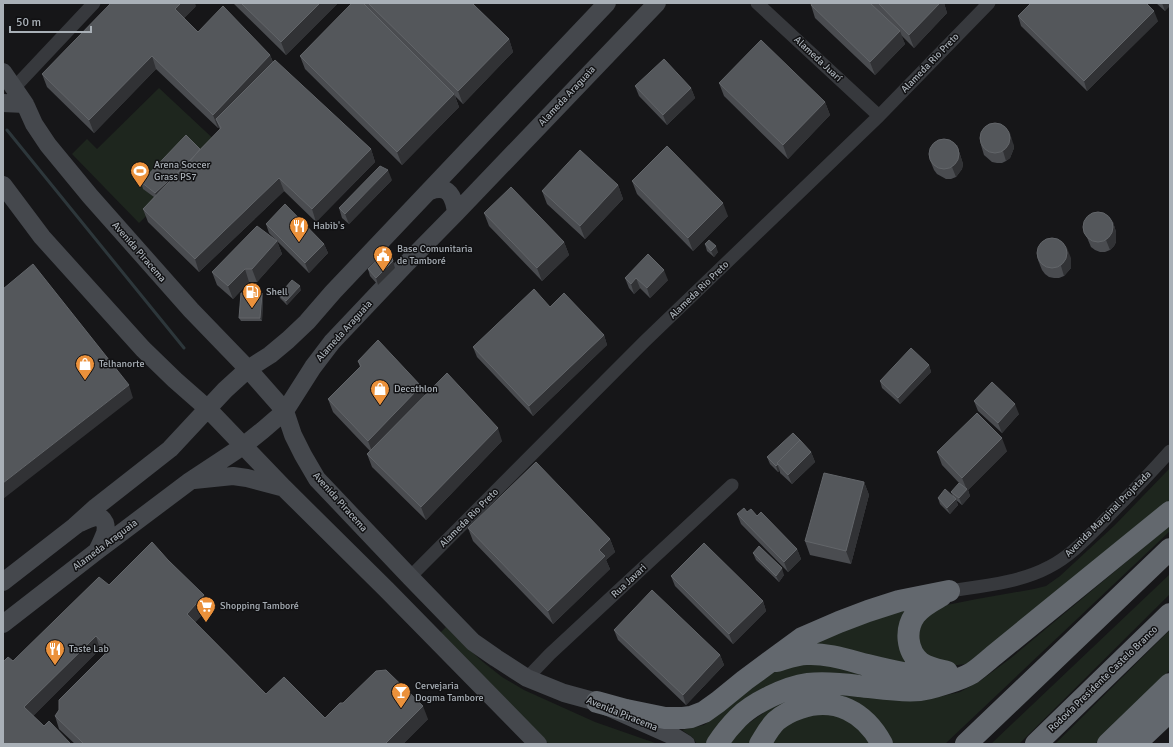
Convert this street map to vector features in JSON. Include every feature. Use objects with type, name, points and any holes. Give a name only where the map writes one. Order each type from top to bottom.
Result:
[{"type":"highway","points":[[717,744],[739,717],[753,706],[780,692],[807,684],[833,684],[888,689],[920,690],[962,677],[993,656],[1170,512]]},
{"type":"highway","points":[[966,744],[1170,549]]},
{"type":"highway","points":[[598,702],[626,710],[666,718],[691,717],[704,712],[802,638],[839,622],[899,601],[949,591]]},
{"type":"highway","points":[[949,591],[924,606],[916,614],[910,624],[908,633],[909,648],[921,663],[962,677]]},
{"type":"highway","name":"Rodovia Presidente Castelo Branco","points":[[1036,744],[1170,614]]},
{"type":"highway","points":[[766,664],[797,655],[813,654],[835,657],[915,676],[962,677]]},
{"type":"highway","points":[[1108,744],[1170,684]]},
{"type":"highway","points":[[760,744],[766,733],[788,712],[816,704],[842,707],[852,711],[866,722],[876,733],[882,744]]},
{"type":"highway","points":[[1135,744],[1170,711]]},
{"type":"highway","points":[[1154,744],[1170,728]]},
{"type":"main road","points":[[3,582],[170,449],[208,410],[225,390],[248,369],[270,355],[307,322],[333,292],[607,3]]},
{"type":"main road","name":"Alameda Araguaia","points":[[3,624],[97,550],[190,481],[242,446],[285,411],[313,367],[332,342],[657,3]]},
{"type":"main road","name":"Avenida Piracema","points":[[3,72],[25,104],[34,124],[48,145],[90,196],[191,310],[248,369],[285,411],[302,455],[317,479],[474,642],[527,678],[564,693],[598,702],[674,736],[686,744]]},
{"type":"main road","points":[[3,103],[25,104]]},
{"type":"main road","points":[[3,185],[42,237],[138,343],[208,410],[538,744]]},
{"type":"main road","points":[[430,191],[444,189],[448,192],[455,204],[456,213]]},
{"type":"main road","points":[[190,481],[233,476],[247,478],[284,488]]},
{"type":"main road","points":[[75,526],[94,517],[99,517],[102,519],[106,525],[105,532],[97,550]]},
{"type":"street","points":[[14,88],[94,3]]},
{"type":"street","name":"Alameda Juarí","points":[[757,3],[879,116]]},
{"type":"street","name":"Alameda Rio Preto","points":[[410,577],[645,341],[879,116],[989,3]]},
{"type":"street","name":"Avenida Marginal Projetada","points":[[949,591],[997,584],[1036,573],[1062,560],[1088,537],[1170,451]]},
{"type":"street","name":"Rua Javari","points":[[527,678],[561,644],[732,485]]},
{"type":"shaded area","name":"Arena Soccer Grass PS7","points":[[159,88],[220,145],[139,223],[72,154],[87,139],[97,149]]},
{"type":"shaded area","points":[[1170,468],[1170,504],[966,664],[949,666],[925,660],[914,627],[929,612],[947,605],[1046,586],[1060,576],[1115,525]]},
{"type":"shaded area","points":[[1170,527],[1170,531],[945,744],[886,744],[819,700],[753,744],[727,744],[742,728],[786,699],[822,692],[938,697],[960,692],[980,681],[1011,658]]},
{"type":"shaded area","points":[[1170,574],[1170,594],[1019,744],[991,744]]},
{"type":"shaded area","points":[[907,606],[914,665],[807,649],[819,639]]},
{"type":"shaded area","points":[[446,627],[483,662],[502,677],[524,690],[595,722],[658,744],[549,744],[439,634]]},
{"type":"shaded area","points":[[1170,630],[1170,670],[1095,744],[1055,744]]},
{"type":"shaded area","points":[[809,660],[900,683],[810,680],[710,744],[697,744],[692,737],[682,730],[704,725],[771,672]]},
{"type":"shaded area","points":[[807,713],[844,716],[874,744],[767,744],[772,733]]},
{"type":"building","points":[[111,3],[181,3],[175,9],[198,32],[223,6],[270,55],[213,115],[152,56],[89,120],[42,74]]},
{"type":"building","points":[[241,3],[320,3],[281,42]]},
{"type":"building","points":[[352,3],[363,3],[454,94],[397,152],[300,56]]},
{"type":"building","points":[[368,3],[472,3],[509,39],[458,91]]},
{"type":"building","points":[[812,3],[870,3],[900,31],[870,62],[811,5]]},
{"type":"building","points":[[878,3],[940,3],[909,35]]},
{"type":"building","points":[[1031,3],[1146,3],[1154,11],[1084,81],[1018,16]]},
{"type":"building","points":[[761,40],[825,102],[783,145],[719,83]]},
{"type":"building","points":[[664,59],[691,88],[663,115],[635,86]]},
{"type":"building","points":[[275,60],[371,149],[312,209],[279,178],[195,259],[143,209],[221,128],[216,119]]},
{"type":"building","points":[[995,123],[1006,127],[1010,138],[1006,149],[995,153],[984,149],[980,138],[984,127]]},
{"type":"building","points":[[186,135],[200,149],[191,160],[155,193],[141,182]]},
{"type":"building","points":[[944,139],[955,143],[959,154],[955,165],[944,169],[933,165],[929,154],[933,143]]},
{"type":"building","points":[[667,146],[723,203],[688,238],[632,181]]},
{"type":"building","points":[[580,150],[618,185],[580,226],[542,191]]},
{"type":"building","points":[[380,166],[388,170],[345,214],[339,208]]},
{"type":"building","points":[[511,187],[564,242],[537,268],[484,213]]},
{"type":"building","name":"Habib's","points":[[285,204],[324,244],[305,263],[266,224]]},
{"type":"building","points":[[1098,212],[1109,216],[1113,227],[1109,238],[1098,242],[1087,238],[1083,227],[1087,216]]},
{"type":"building","points":[[257,226],[277,241],[252,269],[245,269],[228,286],[212,272]]},
{"type":"building","points":[[1052,238],[1063,242],[1067,253],[1063,264],[1052,268],[1041,264],[1037,253],[1041,242]]},
{"type":"building","points":[[709,240],[716,246],[711,251],[705,244]]},
{"type":"building","points":[[385,251],[391,255],[393,261],[376,278],[368,269]]},
{"type":"building","points":[[648,254],[664,270],[647,288],[636,278],[631,284],[625,278]]},
{"type":"building","points":[[33,264],[129,385],[3,483],[3,289]]},
{"type":"building","points":[[292,280],[300,286],[286,301],[279,295]]},
{"type":"building","points":[[534,289],[550,307],[564,293],[604,335],[529,406],[473,347]]},
{"type":"building","name":"Shell","points":[[241,293],[262,293],[260,318],[239,318]]},
{"type":"building","name":"Decathlon","points":[[378,340],[421,386],[368,441],[328,399],[361,366],[358,361]]},
{"type":"building","points":[[911,348],[929,365],[898,398],[880,381]]},
{"type":"building","points":[[447,373],[498,428],[421,507],[367,454]]},
{"type":"building","points":[[992,382],[1015,404],[998,423],[974,401]]},
{"type":"building","points":[[977,413],[1002,438],[962,478],[937,452]]},
{"type":"building","points":[[793,433],[800,440],[777,463],[778,464],[776,466],[767,457]]},
{"type":"building","points":[[800,440],[811,452],[788,475],[777,463]]},
{"type":"building","points":[[536,462],[610,539],[599,550],[605,556],[548,611],[468,528]]},
{"type":"building","points":[[824,473],[864,482],[846,551],[805,541]]},
{"type":"building","points":[[959,483],[967,489],[959,498],[951,492]]},
{"type":"building","points":[[945,489],[956,499],[947,508],[938,498]]},
{"type":"building","points":[[744,508],[747,512],[751,509],[757,516],[761,512],[797,549],[784,562],[737,514]]},
{"type":"building","points":[[152,542],[204,595],[187,614],[266,694],[284,677],[325,718],[376,671],[386,670],[423,706],[385,744],[84,744],[55,716],[59,710],[59,700],[109,650],[96,636],[24,707],[44,726],[49,721],[71,744],[3,744],[3,662],[8,657],[13,661],[99,577],[109,585]]},
{"type":"building","points":[[704,543],[763,601],[729,634],[671,576]]},
{"type":"building","points":[[759,546],[782,568],[776,576],[753,553]]},
{"type":"building","points":[[652,590],[720,655],[683,695],[614,630]]},
{"type":"waterway","points":[[7,130],[184,348]]},
{"type":"place","name":"Arena Soccer Grass PS7","points":[[140,188]]},
{"type":"place","name":"Habib's","points":[[299,243]]},
{"type":"place","name":"Base Comunitaria de Tamboré","points":[[383,272]]},
{"type":"place","name":"Shell","points":[[252,309]]},
{"type":"place","name":"Telhanorte","points":[[85,381]]},
{"type":"place","name":"Decathlon","points":[[380,406]]},
{"type":"place","name":"Shopping Tamboré","points":[[206,623]]},
{"type":"place","name":"Taste Lab","points":[[55,666]]},
{"type":"place","name":"Cervejaria Dogma Tambore","points":[[401,709]]}]
